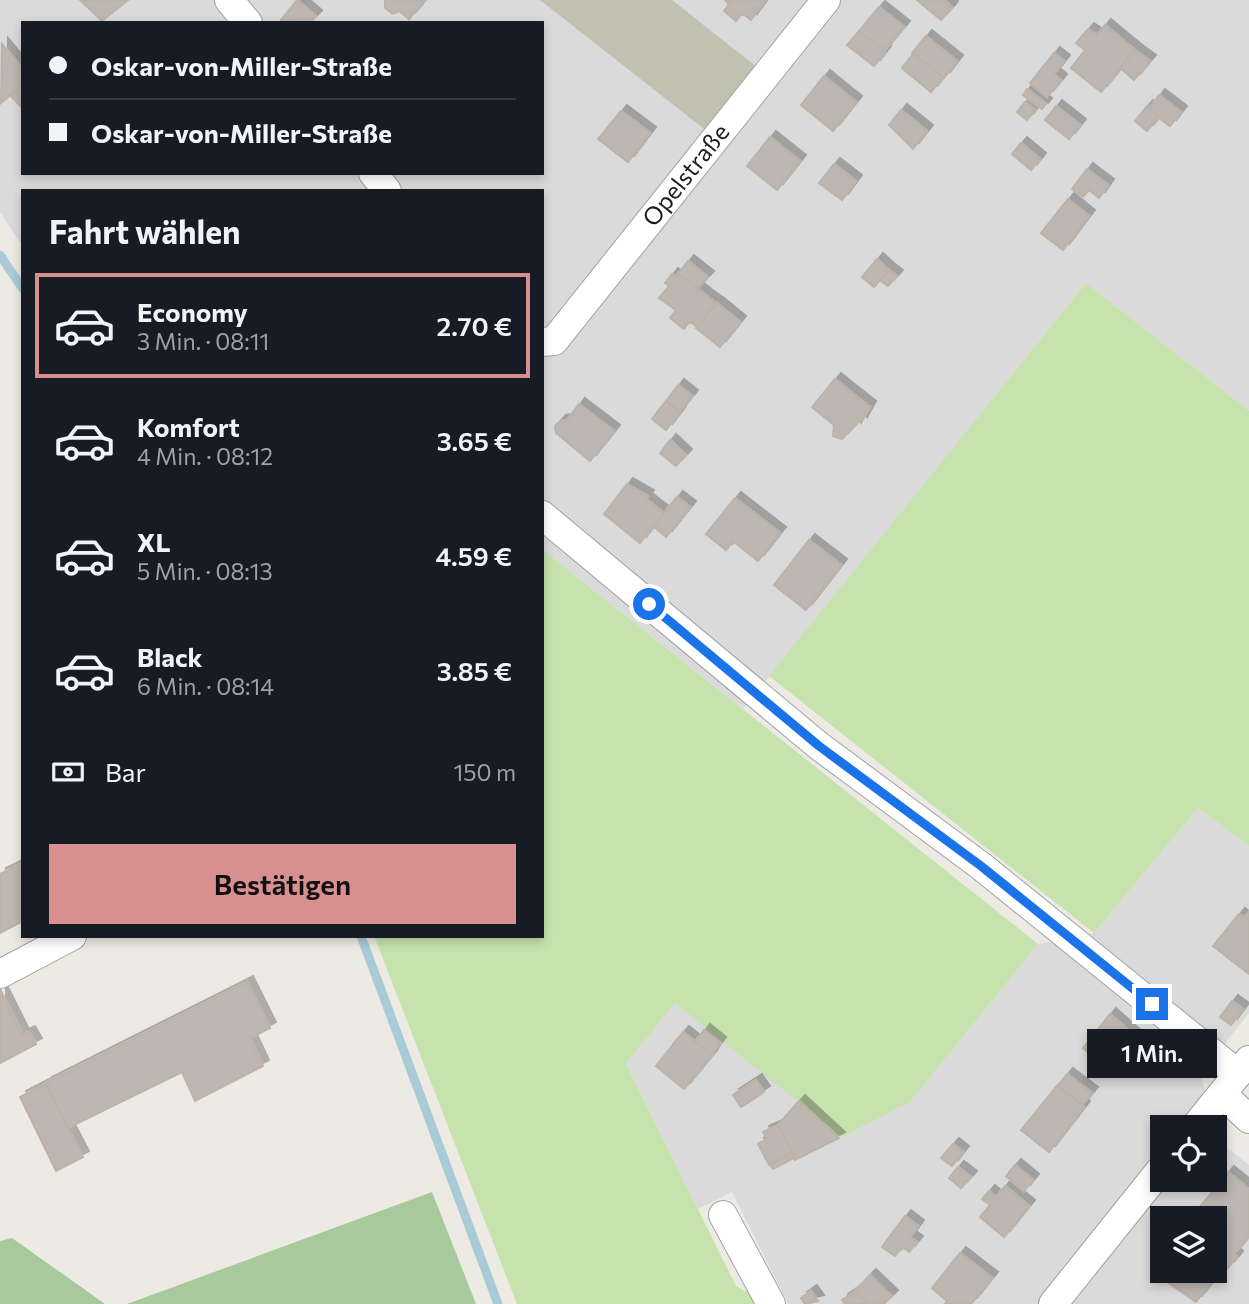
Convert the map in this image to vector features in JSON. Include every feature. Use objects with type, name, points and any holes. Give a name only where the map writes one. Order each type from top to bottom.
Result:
[{"type":"street","points":[[229,0],[246,21]]},
{"type":"street","name":"Opelstraße","points":[[544,342],[554,341],[826,0]]},
{"type":"street","points":[[375,175],[385,189]]},
{"type":"street","points":[[544,517],[819,746],[981,866],[1236,1076],[1249,1119]]},
{"type":"street","points":[[0,974],[68,938]]},
{"type":"street","points":[[1205,1115],[1236,1076]]},
{"type":"street","points":[[1053,1304],[1150,1183]]},
{"type":"street","points":[[723,1215],[771,1304]]},
{"type":"shaded area","points":[[0,0],[1249,0],[1249,411],[1086,283],[743,709],[544,551],[544,189],[21,189],[21,244],[0,212]]},
{"type":"shaded area","points":[[540,0],[672,0],[758,68],[708,132]]},
{"type":"shaded area","points":[[1198,808],[1249,846],[1249,1013],[1200,1075],[1214,1115],[1150,1115],[1150,1192],[1227,1192],[1227,1148],[1249,1165],[1249,1304],[788,1304],[732,1192],[698,1209],[626,1064],[675,1003],[911,1101],[1038,944],[1094,933]]},
{"type":"green space","points":[[1086,283],[1249,411],[1249,846],[1198,808],[1094,933],[769,676]]},
{"type":"green space","points":[[544,551],[1038,944],[911,1101],[842,1137],[675,1003],[626,1064],[736,1286],[759,1298],[763,1304],[517,1304],[375,938],[544,938]]},
{"type":"green space","points":[[432,1192],[476,1304],[127,1304]]},
{"type":"green space","points":[[12,1238],[105,1304],[0,1304],[0,1241]]},
{"type":"building","points":[[80,0],[128,0],[102,21]]},
{"type":"building","points":[[297,0],[316,16],[312,21],[281,20]]},
{"type":"building","points":[[385,0],[425,0],[409,19],[399,11],[393,14],[385,8]]},
{"type":"building","points":[[725,0],[766,0],[751,20],[742,13],[736,21],[724,11],[729,4]]},
{"type":"building","points":[[917,0],[944,0],[952,7],[941,20]]},
{"type":"building","points":[[879,7],[904,27],[884,51],[859,31]]},
{"type":"building","points":[[1105,25],[1135,50],[1101,92],[1071,68],[1085,50],[1076,43],[1088,29],[1097,35]]},
{"type":"building","points":[[859,31],[885,52],[874,66],[847,45]]},
{"type":"building","points":[[926,36],[957,61],[944,78],[912,53]]},
{"type":"building","points":[[2,44],[21,67],[21,87],[1,103]]},
{"type":"building","points":[[1135,50],[1150,61],[1134,80],[1120,68]]},
{"type":"building","points":[[1054,53],[1064,61],[1054,74],[1061,80],[1047,97],[1030,83]]},
{"type":"building","points":[[913,54],[943,77],[931,92],[902,68]]},
{"type":"building","points":[[824,76],[856,102],[833,131],[801,105]]},
{"type":"building","points":[[21,87],[21,107],[10,95]]},
{"type":"building","points":[[1027,89],[1046,104],[1042,109],[1023,95]]},
{"type":"building","points":[[1159,95],[1181,112],[1170,126],[1148,110]]},
{"type":"building","points":[[1025,102],[1035,110],[1027,120],[1017,112]]},
{"type":"building","points":[[1056,106],[1080,125],[1069,139],[1045,120]]},
{"type":"building","points":[[1147,106],[1158,117],[1147,131],[1135,121]]},
{"type":"building","points":[[901,110],[927,131],[913,149],[889,125]]},
{"type":"building","points":[[621,111],[650,133],[628,162],[598,139]]},
{"type":"building","points":[[770,137],[800,161],[777,190],[747,166]]},
{"type":"building","points":[[1021,143],[1040,159],[1031,170],[1012,154]]},
{"type":"building","points":[[834,164],[856,181],[842,200],[819,183]]},
{"type":"building","points":[[1087,169],[1108,185],[1099,198],[1089,190],[1083,197],[1072,189]]},
{"type":"building","points":[[1068,199],[1089,216],[1063,250],[1041,233]]},
{"type":"building","points":[[877,259],[889,270],[874,287],[862,277]]},
{"type":"building","points":[[688,261],[708,277],[697,289],[678,274]]},
{"type":"building","points":[[889,270],[897,276],[888,286],[880,280]]},
{"type":"building","points":[[672,274],[676,277],[678,274],[716,303],[697,327],[690,321],[684,329],[670,318],[676,310],[659,298],[669,286],[665,283]]},
{"type":"building","points":[[717,303],[740,322],[720,347],[696,328]]},
{"type":"building","points":[[835,379],[870,407],[861,423],[859,421],[842,439],[833,436],[834,425],[812,407]]},
{"type":"building","points":[[678,385],[692,396],[680,411],[666,401]]},
{"type":"building","points":[[666,401],[680,412],[666,430],[652,419]]},
{"type":"building","points":[[579,404],[614,431],[590,461],[556,433],[555,426],[560,421],[567,420]]},
{"type":"building","points":[[670,440],[686,455],[676,466],[660,453]]},
{"type":"building","points":[[627,484],[648,496],[646,499],[664,513],[640,543],[604,514]]},
{"type":"building","points":[[677,497],[690,507],[666,537],[653,526]]},
{"type":"building","points":[[735,498],[780,533],[758,561],[733,541],[726,550],[706,534]]},
{"type":"building","points":[[809,540],[841,565],[806,610],[774,585]]},
{"type":"building","points":[[21,864],[21,922],[0,933],[0,874]]},
{"type":"building","points":[[1249,912],[1249,974],[1213,946],[1239,914],[1244,918]]},
{"type":"building","points":[[247,982],[270,1028],[250,1038],[263,1066],[195,1101],[182,1072],[68,1128],[46,1083]]},
{"type":"building","points":[[0,989],[23,1035],[29,1032],[36,1044],[0,1063]]},
{"type":"building","points":[[1232,1001],[1243,1009],[1231,1025],[1220,1017]]},
{"type":"building","points":[[1110,1014],[1147,1047],[1131,1066],[1121,1059],[1112,1072],[1083,1048]]},
{"type":"building","points":[[704,1030],[720,1043],[711,1055],[695,1042]]},
{"type":"building","points":[[683,1032],[712,1055],[684,1089],[656,1066]]},
{"type":"building","points":[[1067,1074],[1092,1093],[1082,1105],[1058,1085]]},
{"type":"building","points":[[756,1080],[764,1092],[741,1107],[733,1095]]},
{"type":"building","points":[[45,1084],[83,1157],[56,1171],[20,1097]]},
{"type":"building","points":[[1057,1086],[1084,1107],[1049,1152],[1021,1130]]},
{"type":"building","points":[[799,1101],[839,1138],[795,1160],[778,1125]]},
{"type":"building","points":[[778,1125],[792,1153],[769,1165],[758,1144],[767,1139],[763,1132]]},
{"type":"building","points":[[953,1144],[963,1152],[952,1166],[941,1158]]},
{"type":"building","points":[[792,1153],[794,1158],[773,1169],[770,1164]]},
{"type":"building","points":[[1015,1165],[1033,1180],[1024,1191],[1006,1176]]},
{"type":"building","points":[[958,1167],[971,1177],[961,1188],[949,1178]]},
{"type":"building","points":[[1227,1173],[1249,1189],[1249,1236],[1234,1254],[1237,1257],[1228,1268],[1227,1206],[1201,1206],[1212,1192],[1227,1192]]},
{"type":"building","points":[[1005,1186],[1029,1206],[1004,1237],[980,1217],[990,1205],[982,1199],[989,1191],[996,1197]]},
{"type":"building","points":[[905,1216],[918,1226],[910,1237],[917,1242],[909,1252],[902,1247],[895,1256],[882,1247]]},
{"type":"building","points":[[960,1253],[992,1278],[971,1304],[945,1304],[947,1301],[932,1288]]},
{"type":"building","points":[[870,1275],[892,1296],[884,1304],[868,1304],[855,1291]]},
{"type":"building","points":[[1169,1283],[1211,1283],[1196,1302]]},
{"type":"building","points":[[811,1291],[818,1301],[805,1304],[801,1298]]},
{"type":"building","points":[[855,1291],[868,1304],[845,1304],[842,1300]]},
{"type":"waterway","points":[[0,255],[21,286]]},
{"type":"waterway","points":[[362,938],[498,1304]]},
{"type":"route","points":[[649,604],[819,746],[981,866],[1152,1004]]}]
